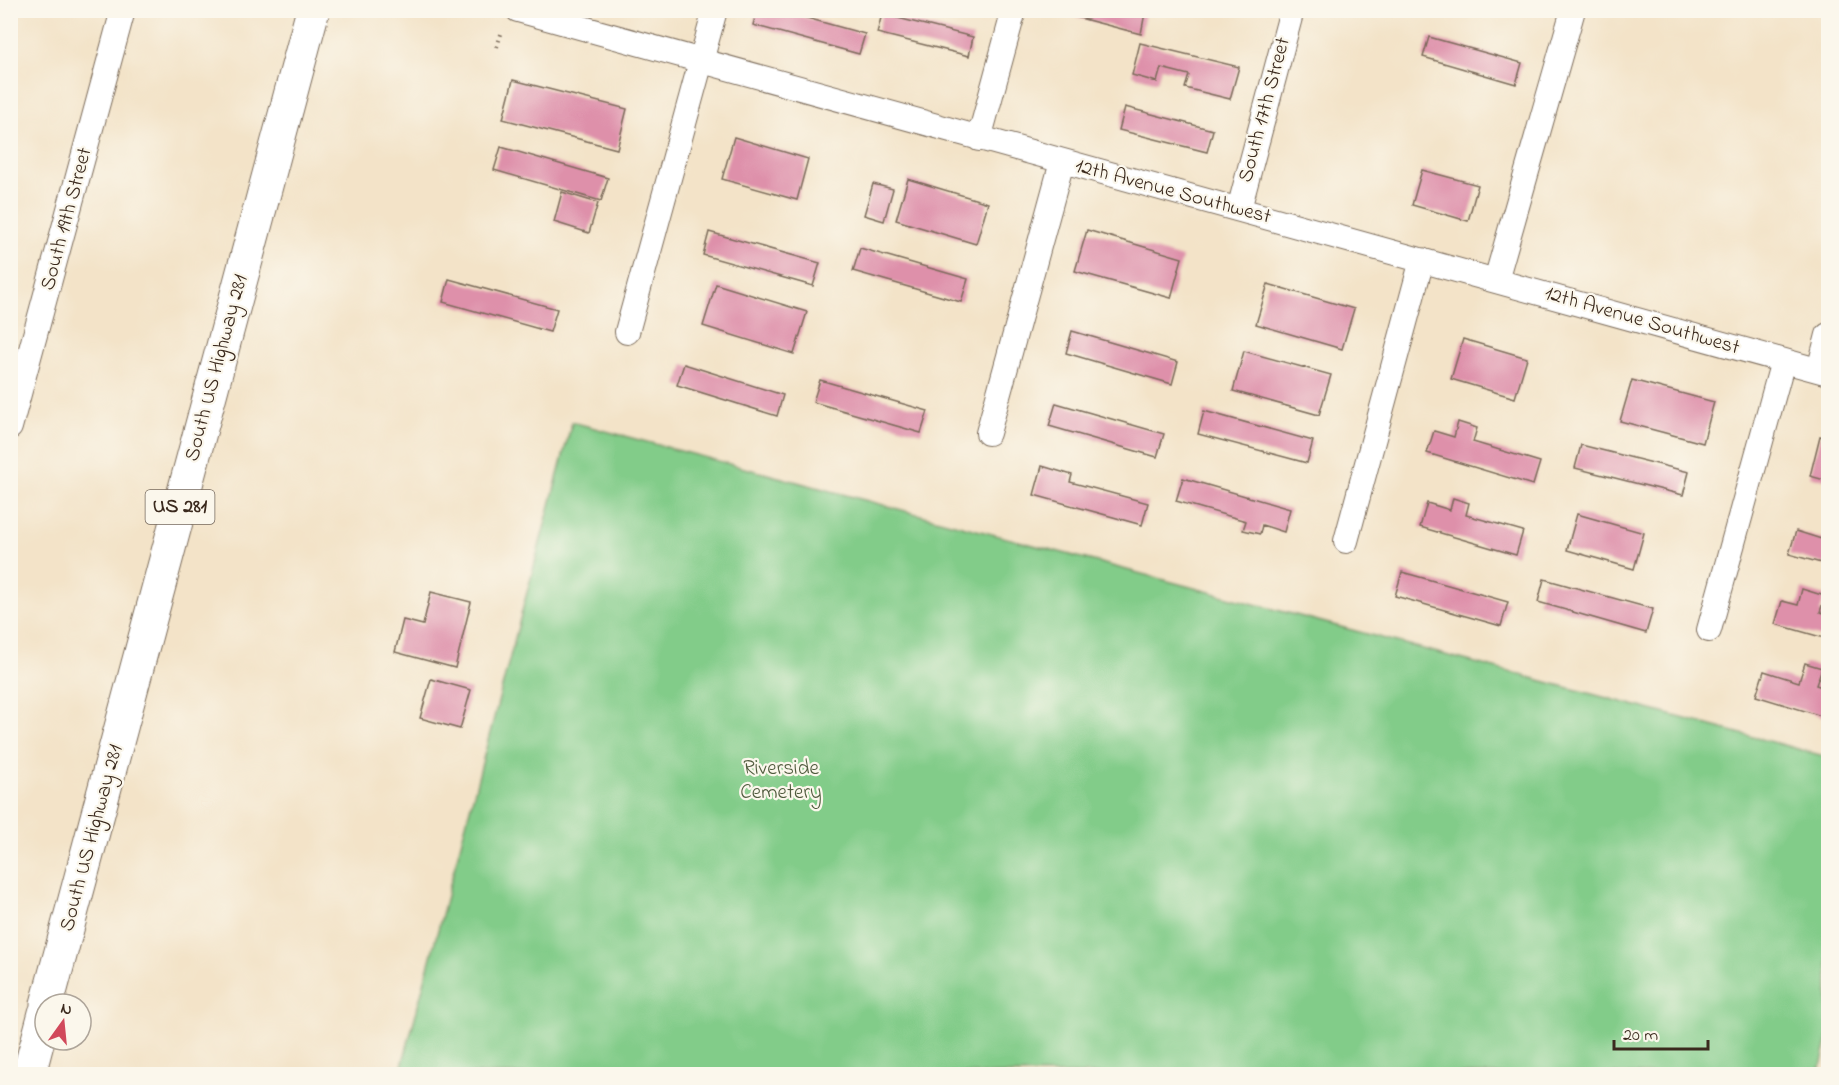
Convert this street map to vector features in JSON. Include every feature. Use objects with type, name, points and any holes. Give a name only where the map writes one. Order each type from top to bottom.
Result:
[{"type":"highway","name":"South US Highway 281","points":[[50,992],[313,10]]},
{"type":"highway","points":[[29,1074],[35,1052]]},
{"type":"street","name":"South 19th Street","points":[[10,427],[123,10]]},
{"type":"street","name":"12th Avenue Southwest","points":[[518,10],[1824,372]]},
{"type":"street","points":[[627,332],[715,10]]},
{"type":"street","points":[[979,139],[1014,10]]},
{"type":"street","name":"South 17th Street","points":[[1239,209],[1292,10]]},
{"type":"street","points":[[1496,280],[1573,10]]},
{"type":"street","points":[[988,433],[1062,162]]},
{"type":"street","points":[[1346,541],[1422,260]]},
{"type":"street","points":[[1824,372],[1828,334]]},
{"type":"street","points":[[1709,630],[1783,361]]},
{"type":"path","points":[[497,47],[502,30]]},
{"type":"green space","name":"Riverside Cemetery","points":[[572,422],[1828,757],[1828,1039],[1819,1074],[400,1074]]},
{"type":"building","points":[[757,10],[778,10],[865,34],[859,54],[753,25]]},
{"type":"building","points":[[1049,10],[1135,10],[1145,13],[1141,34]]},
{"type":"building","points":[[882,14],[973,37],[969,56],[877,33]]},
{"type":"building","points":[[1429,37],[1522,63],[1516,84],[1423,57]]},
{"type":"building","points":[[1140,43],[1239,67],[1230,99],[1185,88],[1189,75],[1161,68],[1157,82],[1132,75]]},
{"type":"building","points":[[513,80],[627,109],[617,149],[503,119]]},
{"type":"building","points":[[1125,107],[1213,130],[1207,152],[1119,130]]},
{"type":"building","points":[[734,137],[808,159],[797,200],[722,179]]},
{"type":"building","points":[[501,147],[608,178],[601,201],[494,170]]},
{"type":"building","points":[[1422,170],[1478,185],[1468,221],[1412,205]]},
{"type":"building","points":[[908,179],[988,203],[976,244],[896,220]]},
{"type":"building","points":[[873,184],[893,189],[884,221],[864,215]]},
{"type":"building","points":[[562,192],[598,203],[589,233],[554,222]]},
{"type":"building","points":[[1087,230],[1182,258],[1171,298],[1075,271]]},
{"type":"building","points":[[709,232],[820,263],[813,286],[703,255]]},
{"type":"building","points":[[860,248],[968,279],[961,302],[853,271]]},
{"type":"building","points":[[449,279],[557,309],[550,332],[443,302]]},
{"type":"building","points":[[716,284],[807,312],[794,354],[703,326]]},
{"type":"building","points":[[1268,284],[1354,309],[1342,349],[1256,324]]},
{"type":"building","points":[[1072,331],[1178,362],[1172,384],[1066,353]]},
{"type":"building","points":[[1463,339],[1527,358],[1515,398],[1451,379]]},
{"type":"building","points":[[1244,351],[1331,375],[1319,415],[1233,391]]},
{"type":"building","points":[[684,364],[783,395],[777,416],[677,385]]},
{"type":"building","points":[[820,380],[928,411],[921,433],[813,402]]},
{"type":"building","points":[[1632,380],[1714,402],[1703,443],[1620,421]]},
{"type":"building","points":[[1056,403],[1164,434],[1157,457],[1049,426]]},
{"type":"building","points":[[1204,411],[1313,441],[1307,463],[1198,434]]},
{"type":"building","points":[[1458,422],[1477,428],[1473,442],[1540,462],[1533,485],[1427,453],[1434,431],[1454,437]]},
{"type":"building","points":[[1820,436],[1828,438],[1828,481],[1810,476]]},
{"type":"building","points":[[1581,445],[1689,472],[1683,495],[1575,468]]},
{"type":"building","points":[[1042,466],[1072,475],[1070,482],[1148,503],[1142,525],[1034,495]]},
{"type":"building","points":[[1183,478],[1290,509],[1284,532],[1262,525],[1260,534],[1243,530],[1246,521],[1176,501]]},
{"type":"building","points":[[1453,498],[1469,503],[1466,515],[1523,531],[1516,555],[1420,527],[1427,503],[1450,510]]},
{"type":"building","points":[[1577,514],[1644,533],[1634,569],[1567,550]]},
{"type":"building","points":[[1796,531],[1828,541],[1828,565],[1789,554]]},
{"type":"building","points":[[1402,572],[1508,602],[1501,626],[1395,596]]},
{"type":"building","points":[[1544,579],[1653,609],[1646,633],[1538,602]]},
{"type":"building","points":[[1802,589],[1825,596],[1820,612],[1828,614],[1828,639],[1775,624],[1782,601],[1798,605]]},
{"type":"building","points":[[431,592],[471,602],[455,668],[395,652],[403,620],[423,625]]},
{"type":"building","points":[[1805,663],[1822,668],[1816,685],[1828,689],[1828,718],[1756,696],[1764,671],[1799,682]]},
{"type":"building","points":[[431,679],[471,690],[460,729],[420,718]]}]
